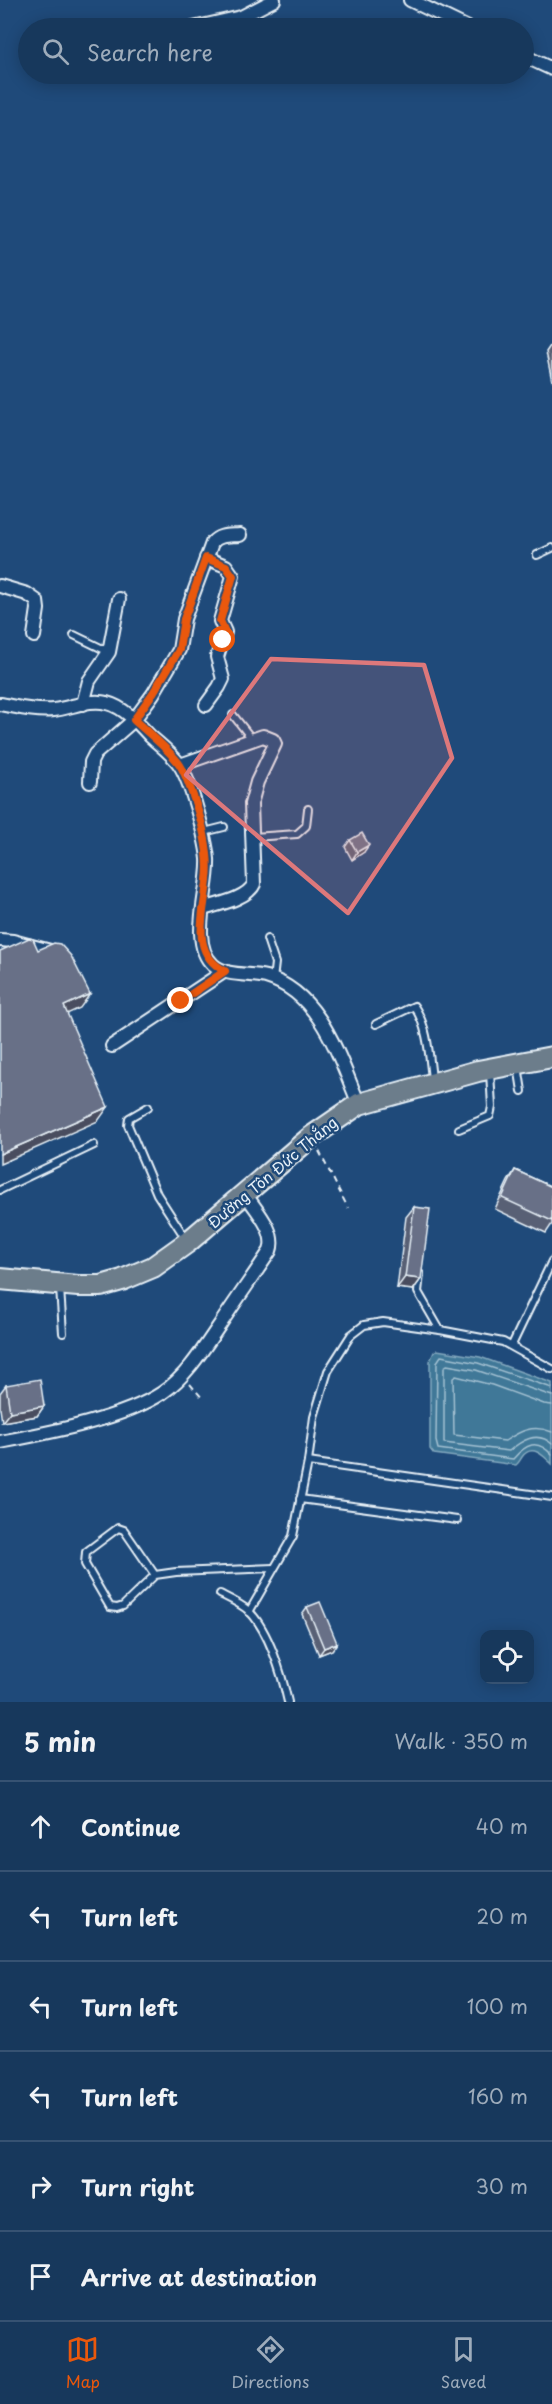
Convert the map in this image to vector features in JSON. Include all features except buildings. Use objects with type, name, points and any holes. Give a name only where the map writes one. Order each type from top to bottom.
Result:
[{"type":"highway","name":"Đường Tôn Đức Thắng","points":[[0,1279],[101,1286],[122,1280],[153,1267],[189,1242],[311,1137],[359,1104],[490,1068],[552,1057]]},
{"type":"street","points":[[237,18],[274,0]]},
{"type":"street","points":[[410,0],[447,18]]},
{"type":"street","points":[[534,61],[552,69]]},
{"type":"street","points":[[90,782],[91,762],[95,754],[134,720],[179,650],[184,619],[206,558],[216,538],[240,535]]},
{"type":"street","points":[[206,558],[226,566],[233,576],[220,621],[225,632],[217,657],[222,679],[206,705]]},
{"type":"street","points":[[0,586],[27,594],[37,600],[34,636]]},
{"type":"street","points":[[83,704],[89,681],[109,652],[119,598]]},
{"type":"street","points":[[0,704],[52,710],[106,702],[134,720],[180,765],[204,832],[208,860],[201,921],[202,941],[207,955],[213,965],[225,971],[266,977],[302,999],[325,1027],[336,1047],[359,1104]]},
{"type":"street","points":[[180,765],[252,739],[268,737],[275,744],[254,790],[251,804],[252,888],[246,894],[203,909]]},
{"type":"street","points":[[0,940],[54,950],[65,961]]},
{"type":"street","points":[[112,1046],[225,971]]},
{"type":"street","points":[[0,1442],[119,1413],[162,1393],[182,1375],[197,1358],[270,1251],[273,1243],[271,1234],[246,1195]]},
{"type":"lane","points":[[537,555],[552,548]]},
{"type":"lane","points":[[74,635],[109,652]]},
{"type":"lane","points":[[233,715],[252,739]]},
{"type":"lane","points":[[252,837],[297,834],[306,826],[308,809]]},
{"type":"lane","points":[[204,832],[224,827]]},
{"type":"lane","points":[[267,939],[275,963],[273,981]]},
{"type":"lane","points":[[376,1024],[414,1006],[421,1016],[426,1036],[432,1083]]},
{"type":"lane","points":[[518,1062],[522,1091]]},
{"type":"lane","points":[[459,1129],[490,1116],[492,1107],[490,1068]]},
{"type":"lane","points":[[148,1107],[129,1118],[128,1125],[157,1194],[189,1242]]},
{"type":"lane","points":[[0,1190],[94,1145]]},
{"type":"lane","points":[[512,1345],[552,1261]]},
{"type":"lane","points":[[420,1271],[418,1292],[440,1330]]},
{"type":"lane","points":[[60,1284],[63,1333]]},
{"type":"lane","points":[[249,1612],[292,1536],[308,1462],[314,1417],[328,1371],[351,1335],[364,1325],[383,1322],[440,1330],[512,1345],[552,1369]]},
{"type":"lane","points":[[308,1462],[552,1497]]},
{"type":"lane","points":[[300,1500],[457,1520]]},
{"type":"lane","points":[[155,1575],[124,1530],[118,1528],[86,1552],[85,1564],[110,1608],[123,1606],[155,1575],[274,1568]]},
{"type":"lane","points":[[220,1594],[249,1612],[265,1637],[282,1674],[288,1702]]},
{"type":"path","points":[[311,1137],[348,1208]]},
{"type":"path","points":[[182,1375],[203,1400]]},
{"type":"highlighted area","points":[[271,659],[424,665],[452,758],[348,913],[186,775]]},
{"type":"water","points":[[437,1350],[480,1357],[552,1383],[552,1464],[534,1451],[526,1453],[516,1465],[434,1454],[430,1449],[430,1361]]},
{"type":"route","points":[[181,1001],[225,971],[213,965],[202,941],[201,921],[208,860],[204,832],[180,765],[134,720],[179,650],[184,619],[206,558],[226,566],[233,576],[220,621],[225,632],[223,640]]}]
